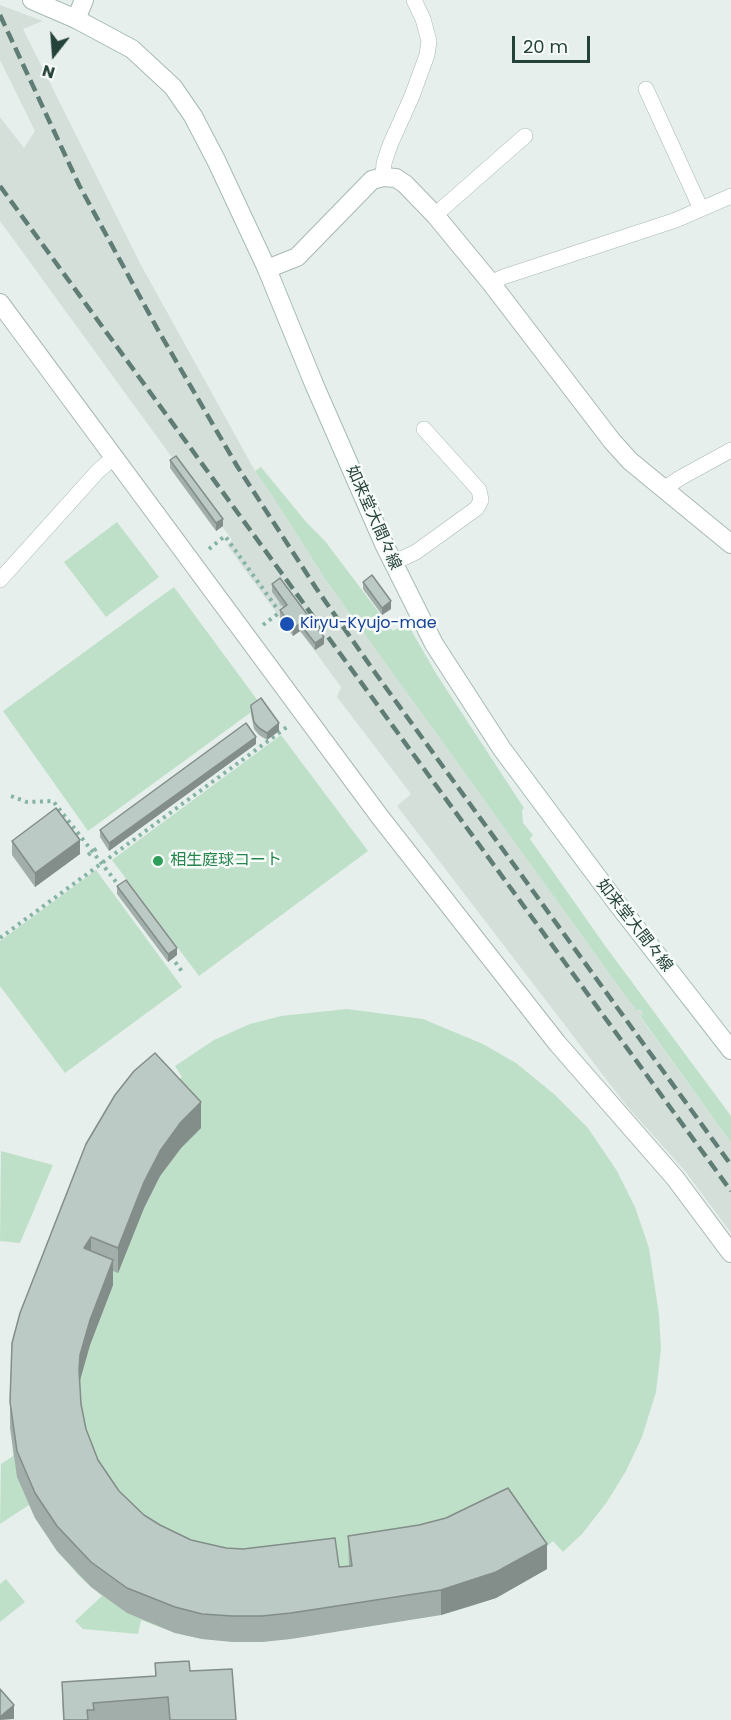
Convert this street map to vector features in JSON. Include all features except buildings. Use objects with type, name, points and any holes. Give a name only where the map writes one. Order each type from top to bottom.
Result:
[{"type":"street","name":"如来堂大間々線","points":[[32,0],[76,19],[132,49],[173,87],[193,116],[267,269],[327,414],[393,563],[434,644],[502,749],[602,884],[725,1031],[731,1050]]},
{"type":"street","points":[[76,19],[84,0]]},
{"type":"street","points":[[267,269],[297,257],[372,180],[383,177],[396,178],[405,184],[435,215],[630,461],[731,544]]},
{"type":"street","points":[[0,303],[381,817],[586,1078],[675,1178],[731,1253]]},
{"type":"lane","points":[[383,177],[384,163],[390,145],[427,56],[429,41],[423,19],[414,0]]},
{"type":"lane","points":[[646,88],[701,209]]},
{"type":"lane","points":[[435,215],[525,136]]},
{"type":"lane","points":[[491,283],[503,277],[618,240],[731,196]]},
{"type":"lane","points":[[393,563],[425,546],[477,508],[482,500],[479,490],[424,429]]},
{"type":"lane","points":[[665,488],[680,477],[731,450]]},
{"type":"lane","points":[[0,580],[98,471],[113,458]]},
{"type":"path","points":[[204,553],[225,536],[276,607],[280,604]]},
{"type":"path","points":[[259,627],[284,609]]},
{"type":"path","points":[[0,938],[294,722]]},
{"type":"path","points":[[11,796],[27,802],[53,801],[124,893]]},
{"type":"path","points":[[88,855],[100,846]]},
{"type":"path","points":[[170,955],[183,973]]},
{"type":"shaded area","points":[[0,5],[43,21],[23,29],[141,265],[255,471],[327,582],[629,1001],[643,1013],[640,1017],[731,1143],[731,1233],[685,1171],[626,1105],[397,806],[411,794],[337,697],[341,687],[300,631],[293,636],[227,545],[232,540],[0,221],[0,117],[24,148],[35,131],[0,60]]},
{"type":"green space","points":[[261,467],[307,523],[325,541],[393,631],[407,623],[437,675],[524,808],[522,810],[523,823],[533,835],[530,839],[606,947],[731,1116],[731,1143],[640,1016],[643,1013],[639,1009],[635,1011],[635,1007],[327,582],[255,471]]},
{"type":"green space","points":[[117,522],[159,577],[106,617],[64,562]]},
{"type":"green space","points":[[174,587],[261,705],[88,831],[3,711]]},
{"type":"green space","points":[[281,735],[368,851],[199,976],[112,860]]},
{"type":"green space","points":[[96,870],[182,987],[65,1073],[0,986],[0,941]]},
{"type":"green space","points":[[347,1009],[423,1019],[483,1044],[516,1063],[554,1094],[588,1128],[617,1171],[635,1207],[649,1248],[659,1315],[661,1349],[656,1392],[642,1437],[626,1471],[607,1502],[582,1534],[563,1552],[553,1541],[537,1555],[547,1569],[496,1598],[441,1615],[262,1642],[202,1639],[175,1633],[141,1620],[138,1634],[83,1629],[75,1621],[102,1596],[80,1577],[57,1551],[29,1505],[0,1524],[1,1464],[13,1456],[10,1398],[12,1368],[167,1091],[182,1077],[175,1066],[214,1040],[250,1024],[281,1016]]},
{"type":"green space","points":[[1,1151],[53,1165],[20,1243],[0,1241]]},
{"type":"green space","points":[[6,1579],[25,1602],[0,1622],[0,1584]]},
{"type":"railway","points":[[0,15],[79,185],[158,330],[237,466],[316,588],[376,674],[731,1165]]},
{"type":"railway","points":[[0,186],[731,1191]]},
{"type":"place","name":"Kiryu-Kyujo-mae","points":[[287,624]]},
{"type":"place","name":"相生庭球コート","points":[[158,861]]}]
